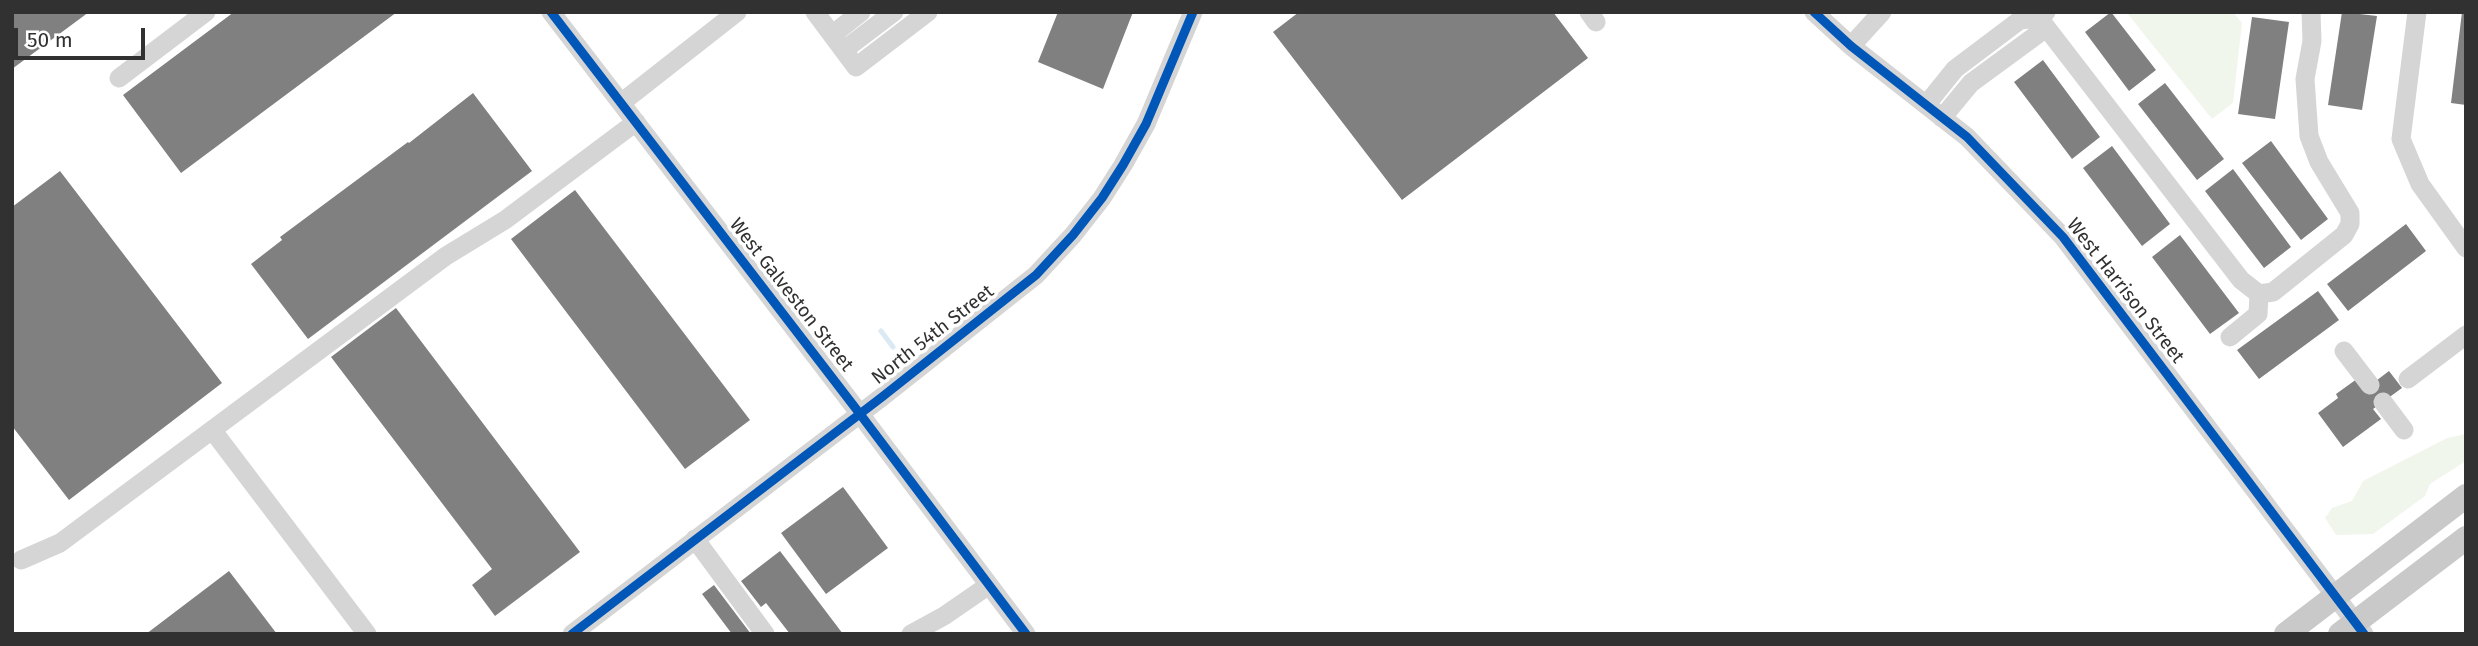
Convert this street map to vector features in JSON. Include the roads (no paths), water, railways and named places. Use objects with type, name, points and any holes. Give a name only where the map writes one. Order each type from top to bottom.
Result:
[{"type":"main road","points":[[2286,634],[2466,496]]},
{"type":"main road","points":[[2353,630],[2466,538]]},
{"type":"street","points":[[119,78],[206,12]]},
{"type":"street","name":"West Galveston Street","points":[[551,12],[1026,634]]},
{"type":"street","points":[[621,103],[737,12]]},
{"type":"street","points":[[833,36],[841,12]]},
{"type":"street","points":[[833,36],[861,12]]},
{"type":"street","points":[[833,36],[894,12]]},
{"type":"street","points":[[833,36],[910,12]]},
{"type":"street","points":[[833,36],[856,67],[928,12]]},
{"type":"street","name":"North 54th Street","points":[[572,634],[860,414],[1036,275],[1102,198],[1146,124],[1194,12]]},
{"type":"street","name":"West Harrison Street","points":[[1814,12],[1851,46],[1967,137],[2063,237],[2336,597],[2353,630]]},
{"type":"street","points":[[1851,46],[1882,12]]},
{"type":"street","points":[[2044,20],[2241,280],[2259,294],[2273,292],[2344,235],[2350,224],[2350,213],[2319,162],[2309,136],[2305,79],[2312,41],[2311,12]]},
{"type":"street","points":[[2417,12],[2401,139],[2420,184],[2466,248]]},
{"type":"street","points":[[1926,105],[1955,69],[2020,20],[2044,20]]},
{"type":"street","points":[[1942,118],[1971,83],[2044,20]]},
{"type":"street","points":[[21,560],[60,542],[446,256],[505,220],[636,122]]},
{"type":"street","points":[[2230,337],[2258,314],[2259,294]]},
{"type":"street","points":[[2408,379],[2466,335]]},
{"type":"street","points":[[2344,351],[2370,386]]},
{"type":"street","points":[[2383,402],[2404,430]]},
{"type":"street","points":[[213,431],[367,634]]},
{"type":"street","points":[[695,539],[765,634]]},
{"type":"street","points":[[911,634],[944,616],[989,585]]},
{"type":"waterway","points":[[881,331],[893,347]]}]
